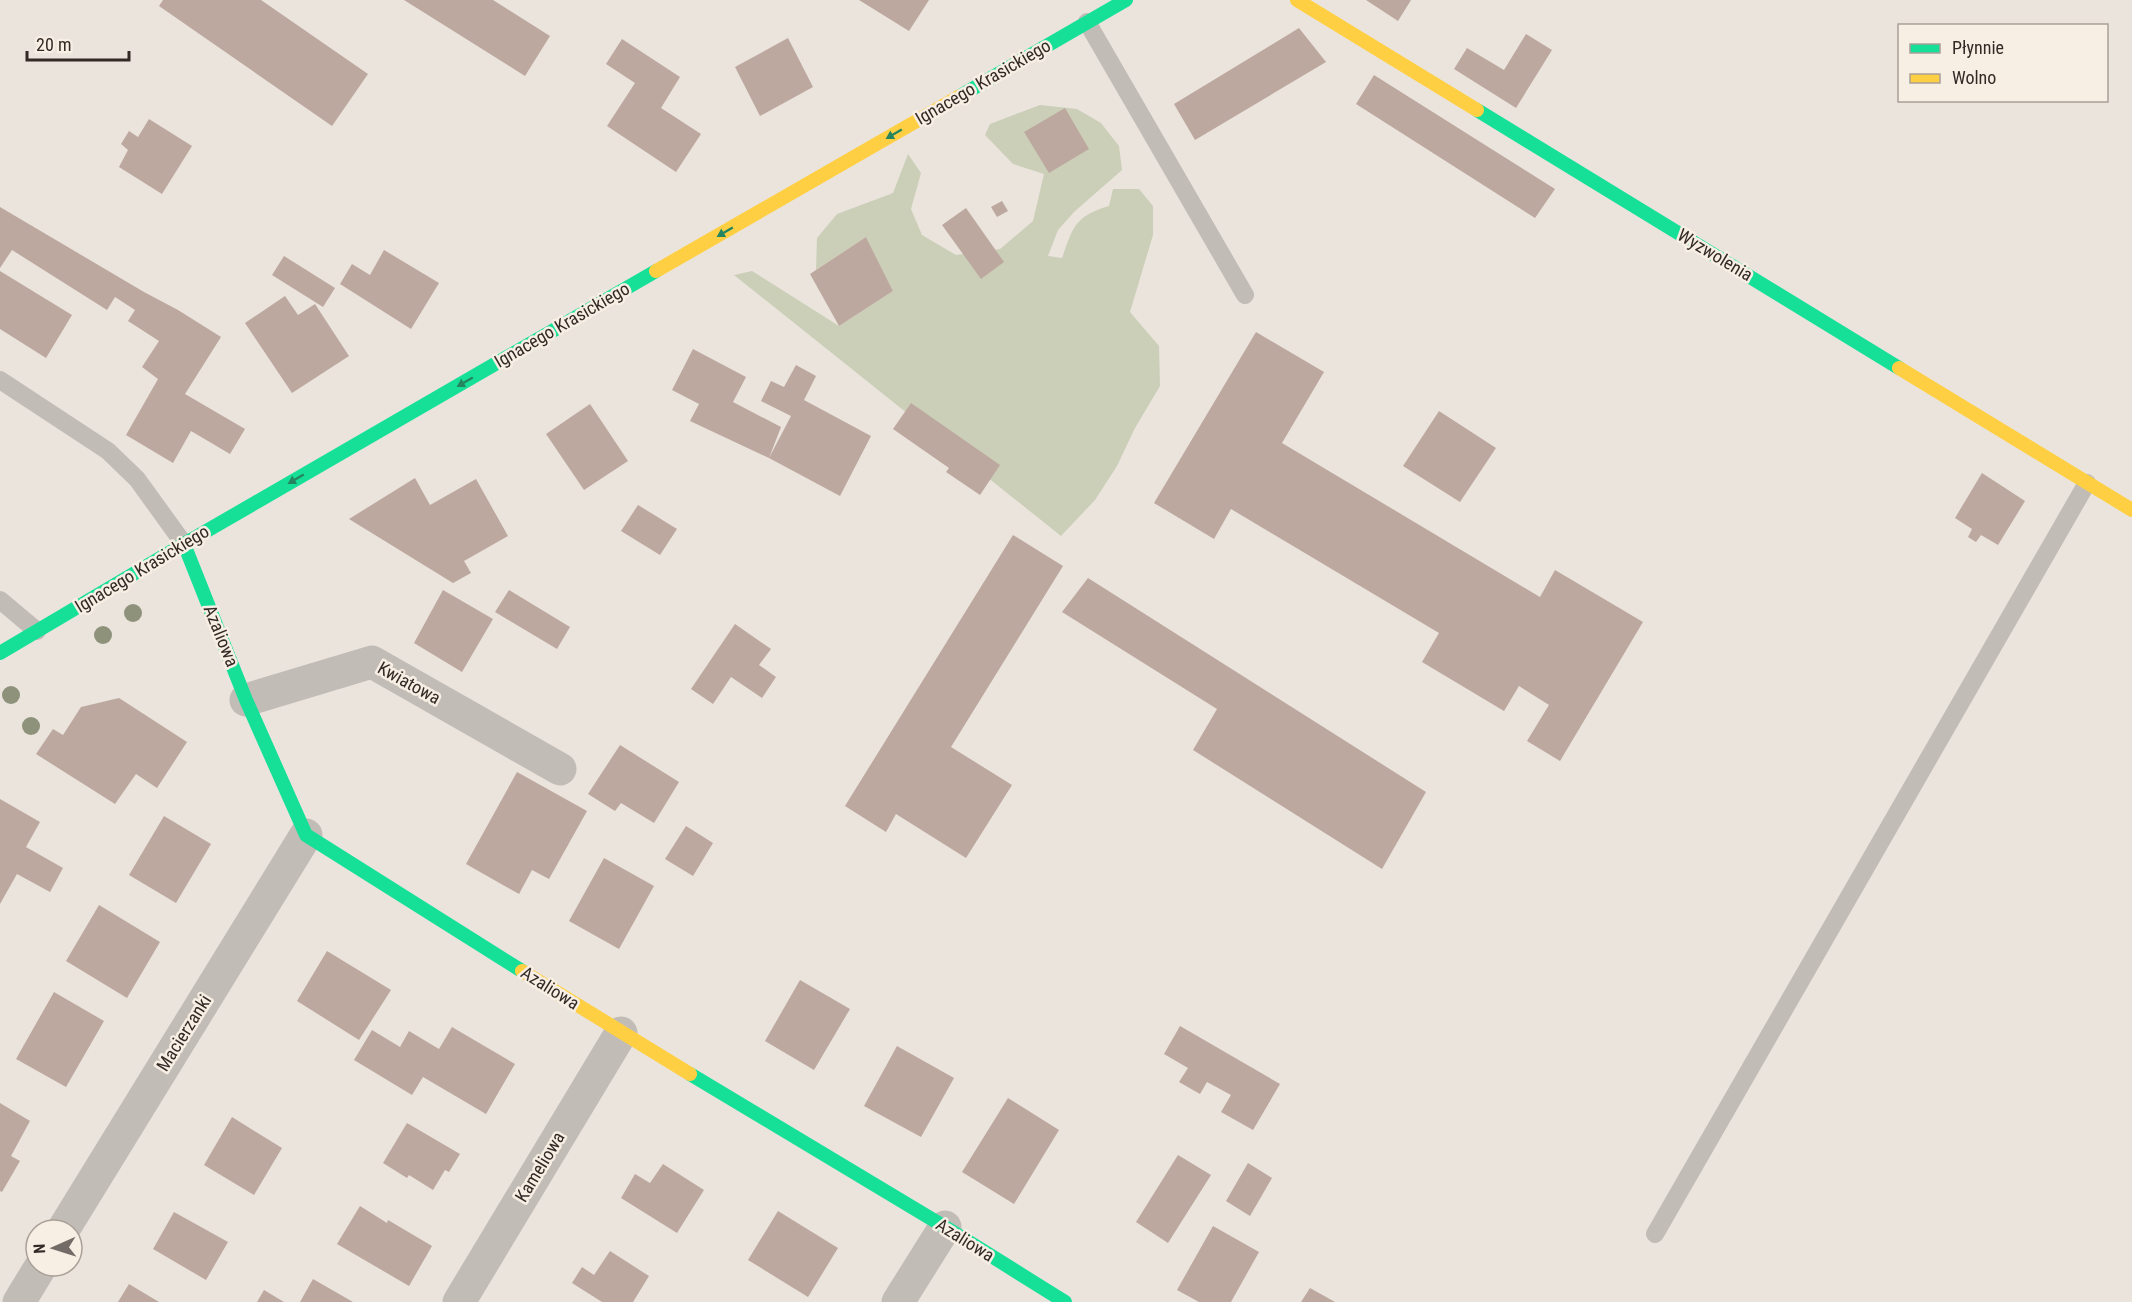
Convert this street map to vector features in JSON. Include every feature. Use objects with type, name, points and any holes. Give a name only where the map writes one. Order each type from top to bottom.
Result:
[{"type":"street","name":"Ignacego Krasickiego","points":[[0,653],[184,544],[1126,0]]},
{"type":"street","name":"Wyzwolenia","points":[[1297,0],[2132,510]]},
{"type":"street","name":"Azaliowa","points":[[184,544],[246,700],[306,835],[621,1033],[945,1227],[1065,1302]]},
{"type":"street","name":"Kwiatowa","points":[[246,700],[372,662],[560,769]]},
{"type":"street","name":"Macierzanki","points":[[70,1218],[306,835]]},
{"type":"street","name":"Kameliowa","points":[[459,1302],[621,1033]]},
{"type":"street","points":[[898,1302],[945,1227]]},
{"type":"street","points":[[19,1302],[34,1278]]},
{"type":"lane","points":[[1087,22],[1245,295]]},
{"type":"lane","points":[[0,380],[108,451],[137,479],[184,544]]},
{"type":"lane","points":[[1655,1234],[2088,483]]},
{"type":"lane","points":[[0,600],[37,631]]},
{"type":"green space","points":[[1040,105],[1077,109],[1101,123],[1119,146],[1122,170],[1074,212],[1058,230],[1048,256],[1062,258],[1077,224],[1089,214],[1109,206],[1113,189],[1139,189],[1153,206],[1153,235],[1130,312],[1159,346],[1160,386],[1135,428],[1117,466],[1095,500],[1061,536],[734,275],[752,271],[839,326],[893,291],[866,237],[816,270],[817,238],[837,214],[893,193],[908,154],[921,173],[911,209],[922,235],[956,255],[1000,249],[1033,221],[1044,174],[1013,164],[985,135],[990,124]]},
{"type":"building","points":[[163,0],[261,0],[368,74],[332,126],[159,6]]},
{"type":"building","points":[[404,0],[493,0],[550,36],[525,76]]},
{"type":"building","points":[[859,0],[929,0],[909,31]]},
{"type":"building","points":[[1366,0],[1411,0],[1398,21]]},
{"type":"building","points":[[1299,28],[1326,62],[1195,140],[1174,104]]},
{"type":"building","points":[[1526,34],[1552,50],[1516,108],[1454,69],[1467,48],[1504,70]]},
{"type":"building","points":[[788,38],[813,87],[760,116],[735,67]]},
{"type":"building","points":[[622,39],[680,77],[661,108],[701,134],[676,172],[607,126],[635,83],[606,64]]},
{"type":"building","points":[[1374,75],[1555,189],[1535,218],[1356,104]]},
{"type":"building","points":[[1065,108],[1089,149],[1049,173],[1024,132]]},
{"type":"building","points":[[149,119],[192,146],[162,194],[119,167],[128,150],[121,144],[129,131],[138,137]]},
{"type":"building","points":[[1002,201],[1008,211],[997,217],[991,207]]},
{"type":"building","points":[[0,207],[221,337],[185,394],[245,429],[230,454],[191,431],[173,463],[126,435],[158,379],[142,367],[159,341],[128,321],[135,310],[115,297],[107,310],[12,250],[0,268]]},
{"type":"building","points":[[966,208],[1004,262],[981,279],[942,225]]},
{"type":"building","points":[[866,237],[893,291],[839,326],[810,274]]},
{"type":"building","points":[[384,250],[439,283],[411,329],[340,284],[352,264],[370,275]]},
{"type":"building","points":[[284,256],[335,288],[323,307],[272,275]]},
{"type":"building","points":[[0,271],[72,315],[46,358],[0,329]]},
{"type":"building","points":[[285,296],[298,315],[315,304],[349,356],[292,393],[245,323]]},
{"type":"building","points":[[1256,332],[1324,372],[1282,443],[1540,597],[1555,570],[1643,622],[1560,761],[1527,741],[1549,705],[1519,686],[1504,711],[1422,662],[1439,633],[1231,509],[1214,539],[1154,503]]},
{"type":"building","points":[[693,349],[746,377],[733,402],[781,427],[769,458],[690,421],[699,404],[672,390]]},
{"type":"building","points":[[796,365],[816,376],[804,400],[871,436],[840,496],[769,458],[791,416],[761,401],[771,381],[784,387]]},
{"type":"building","points":[[911,403],[1000,465],[980,495],[946,472],[949,468],[893,429]]},
{"type":"building","points":[[590,404],[628,461],[584,490],[546,434]]},
{"type":"building","points":[[1439,411],[1496,448],[1460,502],[1403,466]]},
{"type":"building","points":[[1982,473],[2025,501],[1998,545],[1981,535],[1976,542],[1968,537],[1972,529],[1955,518]]},
{"type":"building","points":[[415,478],[430,505],[476,479],[508,536],[464,561],[471,573],[453,583],[349,519]]},
{"type":"building","points":[[638,505],[677,529],[660,555],[621,531]]},
{"type":"building","points":[[1013,535],[1063,566],[951,747],[1012,785],[966,858],[896,814],[886,832],[845,806]]},
{"type":"building","points":[[1088,578],[1426,792],[1382,869],[1193,750],[1217,709],[1062,612]]},
{"type":"building","points":[[443,590],[493,619],[462,672],[414,643]]},
{"type":"building","points":[[509,590],[570,627],[557,649],[495,612]]},
{"type":"building","points":[[735,624],[771,649],[759,665],[776,677],[762,698],[731,677],[713,704],[691,689]]},
{"type":"building","points":[[119,698],[187,742],[157,788],[136,774],[115,804],[36,754],[53,729],[63,735],[81,707]]},
{"type":"building","points":[[620,745],[679,782],[654,823],[621,803],[615,811],[588,794]]},
{"type":"building","points":[[517,772],[587,811],[549,879],[532,870],[519,894],[466,864]]},
{"type":"building","points":[[0,799],[40,822],[26,847],[63,868],[50,892],[17,874],[0,904]]},
{"type":"building","points":[[164,816],[211,844],[176,903],[129,875]]},
{"type":"building","points":[[686,826],[713,843],[693,876],[665,859]]},
{"type":"building","points":[[604,858],[654,886],[619,949],[569,921]]},
{"type":"building","points":[[99,905],[160,942],[127,998],[66,961]]},
{"type":"building","points":[[327,951],[391,990],[359,1040],[297,1001]]},
{"type":"building","points":[[800,980],[850,1009],[814,1070],[765,1041]]},
{"type":"building","points":[[54,992],[104,1021],[66,1087],[16,1059]]},
{"type":"building","points":[[1180,1026],[1280,1084],[1253,1130],[1221,1112],[1231,1095],[1207,1082],[1200,1094],[1179,1082],[1188,1068],[1164,1054]]},
{"type":"building","points":[[452,1027],[515,1064],[486,1114],[423,1077],[412,1095],[354,1060],[372,1030],[400,1047],[409,1031],[439,1049]]},
{"type":"building","points":[[897,1046],[954,1078],[921,1137],[864,1106]]},
{"type":"building","points":[[1008,1098],[1059,1130],[1014,1204],[962,1172]]},
{"type":"building","points":[[0,1103],[30,1121],[11,1156],[20,1161],[2,1192],[0,1191]]},
{"type":"building","points":[[232,1117],[282,1148],[254,1195],[204,1165]]},
{"type":"building","points":[[407,1123],[460,1154],[449,1172],[445,1170],[433,1190],[383,1163]]},
{"type":"building","points":[[1178,1155],[1211,1175],[1168,1243],[1136,1222]]},
{"type":"building","points":[[1248,1163],[1272,1178],[1250,1216],[1226,1201]]},
{"type":"building","points":[[663,1164],[704,1190],[677,1233],[621,1198],[635,1174],[650,1183]]},
{"type":"building","points":[[360,1206],[432,1246],[409,1286],[337,1244]]},
{"type":"building","points":[[778,1211],[838,1248],[808,1297],[748,1260]]},
{"type":"building","points":[[174,1212],[228,1242],[206,1280],[153,1249]]},
{"type":"building","points":[[1213,1226],[1259,1252],[1231,1302],[1199,1302],[1177,1290]]},
{"type":"building","points":[[610,1251],[649,1276],[633,1302],[602,1302],[572,1283],[582,1267],[594,1275]]},
{"type":"building","points":[[313,1279],[353,1302],[300,1302]]},
{"type":"building","points":[[129,1284],[159,1302],[118,1302]]},
{"type":"building","points":[[1310,1288],[1335,1302],[1301,1302]]},
{"type":"building","points":[[264,1290],[284,1302],[257,1302]]},
{"type":"traffic: fast","points":[[960,96],[1126,0]]},
{"type":"traffic: fast","points":[[1477,110],[1899,368]]},
{"type":"traffic: fast","points":[[0,653],[656,271]]},
{"type":"traffic: fast","points":[[184,544],[246,700],[306,835],[522,971]]},
{"type":"traffic: fast","points":[[690,1074],[1065,1302]]},
{"type":"traffic: slow","points":[[1297,0],[1477,110]]},
{"type":"traffic: slow","points":[[656,271],[960,96]]},
{"type":"traffic: slow","points":[[1899,368],[2132,510]]},
{"type":"traffic: slow","points":[[522,971],[690,1074]]}]
